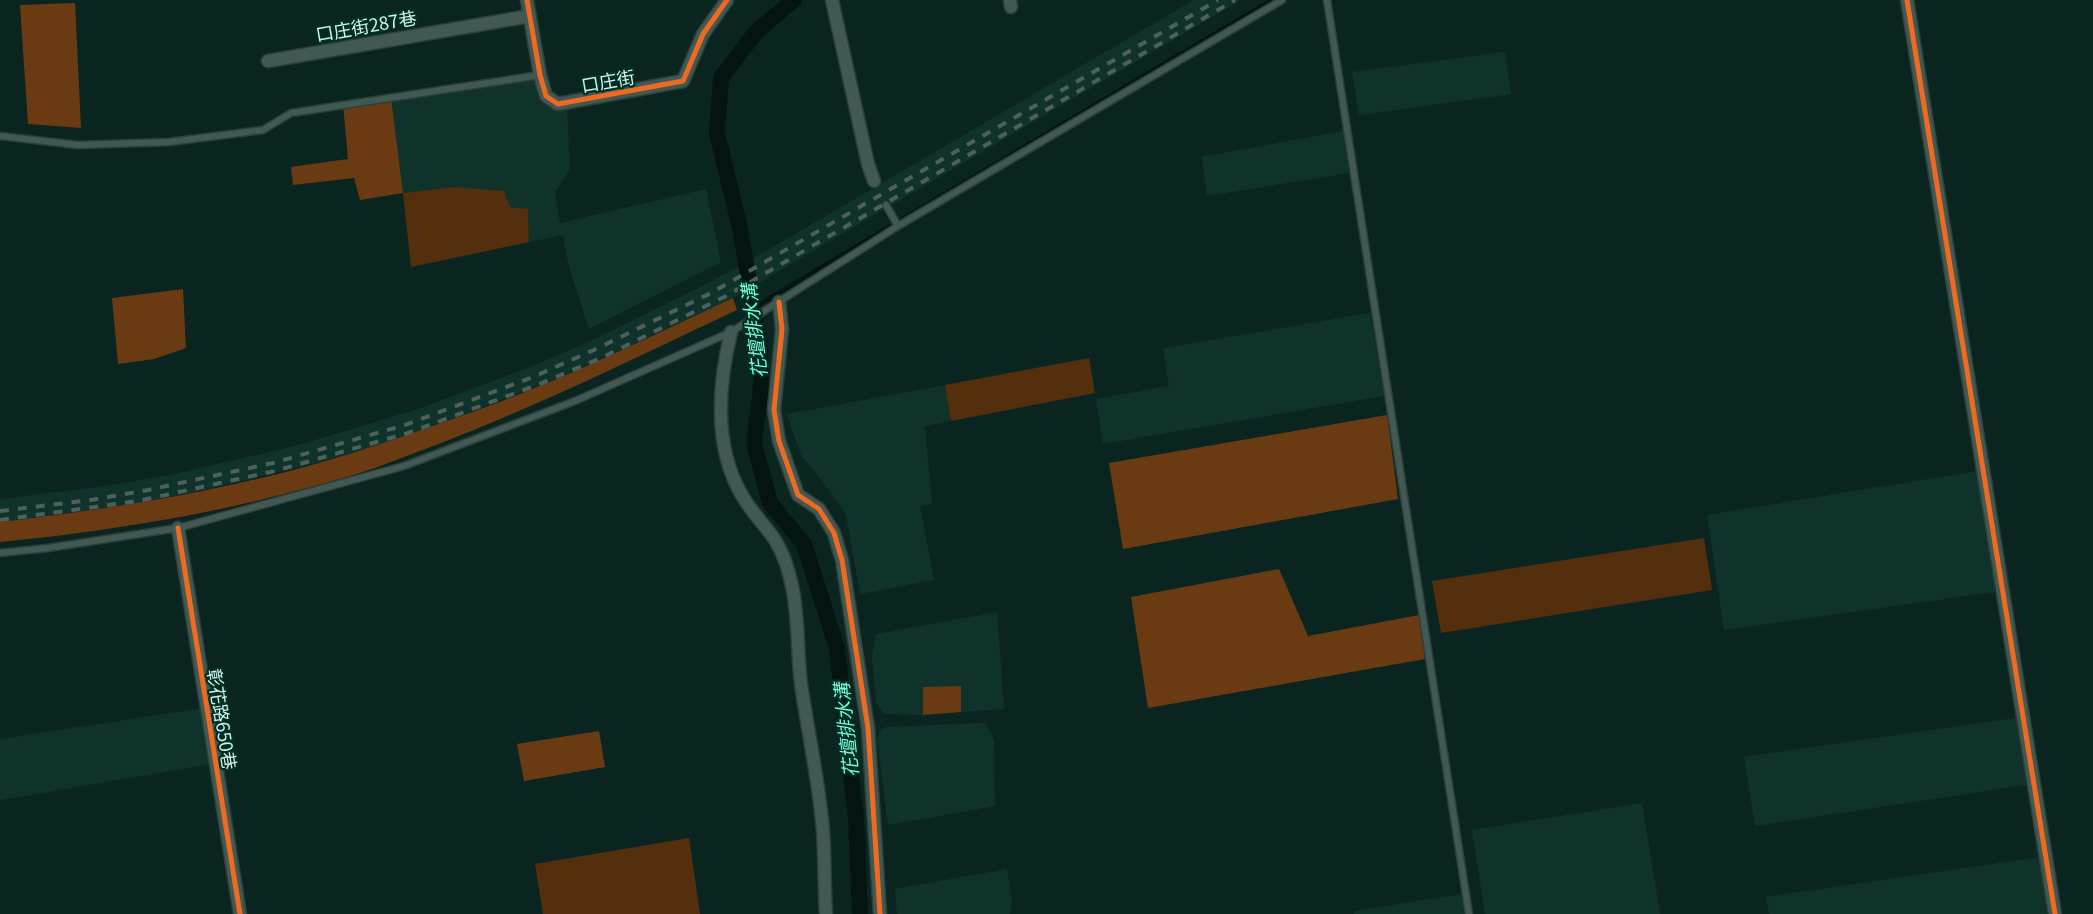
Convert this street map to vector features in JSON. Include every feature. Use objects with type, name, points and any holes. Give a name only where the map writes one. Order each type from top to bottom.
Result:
[{"type":"street","name":"口庄街","points":[[527,0],[540,75],[546,96],[558,104],[683,82],[703,34],[727,0]]},
{"type":"street","points":[[832,0],[868,164],[874,181]]},
{"type":"street","points":[[1907,0],[2055,914]]},
{"type":"street","name":"口庄街287巷","points":[[268,61],[530,16]]},
{"type":"street","points":[[774,306],[782,328],[774,410],[779,441],[798,495],[819,509],[834,533],[842,560],[868,728],[880,914]]},
{"type":"street","points":[[734,330],[725,357],[721,398],[722,441],[732,473],[743,498],[776,541],[785,562],[792,587],[801,684],[814,752],[823,832],[826,914]]},
{"type":"street","name":"彰花路650巷","points":[[178,528],[240,914]]},
{"type":"lane","points":[[0,553],[48,548],[178,528],[404,466],[575,401],[734,330],[898,226],[1282,0]]},
{"type":"lane","points":[[1326,0],[1470,914]]},
{"type":"lane","points":[[0,136],[78,145],[169,142],[262,130],[291,113],[540,75]]},
{"type":"lane","points":[[886,205],[898,226]]},
{"type":"shaded area","points":[[1194,0],[1241,0],[733,298],[570,373],[463,415],[370,448],[312,464],[196,492],[131,504],[0,522],[0,499],[107,486],[170,475],[295,446],[418,409],[538,364],[597,338],[712,281],[768,250]]},
{"type":"shaded area","points":[[75,3],[81,128],[28,124],[20,5]]},
{"type":"shaded area","points":[[1505,52],[1511,94],[1359,115],[1352,72]]},
{"type":"shaded area","points":[[536,73],[542,102],[548,106],[567,108],[570,169],[555,192],[560,223],[706,189],[721,262],[589,329],[568,263],[563,235],[529,242],[528,209],[510,207],[452,187],[403,193],[391,97]]},
{"type":"shaded area","points":[[391,97],[403,193],[360,200],[354,178],[293,185],[291,167],[348,159],[343,104]]},
{"type":"shaded area","points":[[1343,131],[1349,173],[1207,196],[1202,157]]},
{"type":"shaded area","points":[[452,187],[504,191],[510,207],[528,209],[529,242],[411,267],[403,193]]},
{"type":"shaded area","points":[[183,289],[186,348],[154,359],[118,364],[112,298]]},
{"type":"shaded area","points":[[733,298],[737,310],[516,412],[375,468],[283,494],[189,515],[95,531],[0,542],[0,522],[94,510],[187,494],[326,461],[396,439],[472,412],[571,373]]},
{"type":"shaded area","points":[[1370,313],[1384,396],[1103,444],[1096,399],[1169,386],[1163,348]]},
{"type":"shaded area","points":[[1089,358],[1095,393],[951,421],[945,385]]},
{"type":"shaded area","points":[[945,385],[951,421],[925,426],[932,504],[920,506],[934,580],[860,594],[846,515],[830,491],[801,455],[787,414]]},
{"type":"shaded area","points":[[1387,415],[1398,499],[1123,549],[1109,463]]},
{"type":"shaded area","points":[[1983,470],[2002,591],[1724,630],[1707,515]]},
{"type":"shaded area","points":[[1704,538],[1712,590],[1441,633],[1432,581]]},
{"type":"shaded area","points":[[1279,569],[1308,636],[1419,615],[1425,659],[1148,708],[1131,597]]},
{"type":"shaded area","points":[[997,612],[1004,709],[961,712],[960,686],[923,687],[923,715],[884,714],[876,703],[872,657],[876,634]]},
{"type":"shaded area","points":[[961,686],[961,712],[923,715],[923,687]]},
{"type":"shaded area","points":[[204,708],[213,764],[0,800],[0,739]]},
{"type":"shaded area","points":[[2022,717],[2032,784],[1755,826],[1744,757]]},
{"type":"shaded area","points":[[984,723],[990,730],[994,741],[995,806],[888,825],[877,738],[880,732],[886,727]]},
{"type":"shaded area","points":[[599,731],[605,767],[524,781],[517,744]]},
{"type":"shaded area","points":[[1642,803],[1660,914],[1485,914],[1472,830]]},
{"type":"shaded area","points":[[689,838],[700,914],[543,914],[535,864]]},
{"type":"shaded area","points":[[2040,857],[2047,914],[1769,914],[1766,897]]},
{"type":"shaded area","points":[[1007,869],[1012,902],[1010,914],[897,914],[895,889]]},
{"type":"shaded area","points":[[1463,894],[1466,914],[1354,914],[1354,911]]},
{"type":"waterway","name":"花壇排水溝","points":[[794,0],[756,32],[721,78],[717,133],[740,228],[760,348],[761,388],[754,443],[770,503],[804,544],[837,648],[856,818],[860,914]]},
{"type":"waterway","points":[[753,308],[1272,0]]},
{"type":"railway","points":[[0,511],[91,500],[148,490],[273,463],[405,425],[533,377],[596,349],[711,293],[1218,0]]},
{"type":"railway","points":[[0,520],[138,501],[275,471],[408,433],[537,385],[601,358],[728,295],[1235,0]]},
{"type":"cycle path","points":[[527,0],[540,75],[546,96],[558,104],[683,81],[703,34],[727,0]]},
{"type":"cycle path","points":[[1907,0],[2055,914]]},
{"type":"cycle path","points":[[779,302],[782,329],[774,410],[779,441],[798,495],[819,509],[834,533],[842,560],[868,728],[880,914]]},
{"type":"cycle path","points":[[178,528],[240,914]]}]
